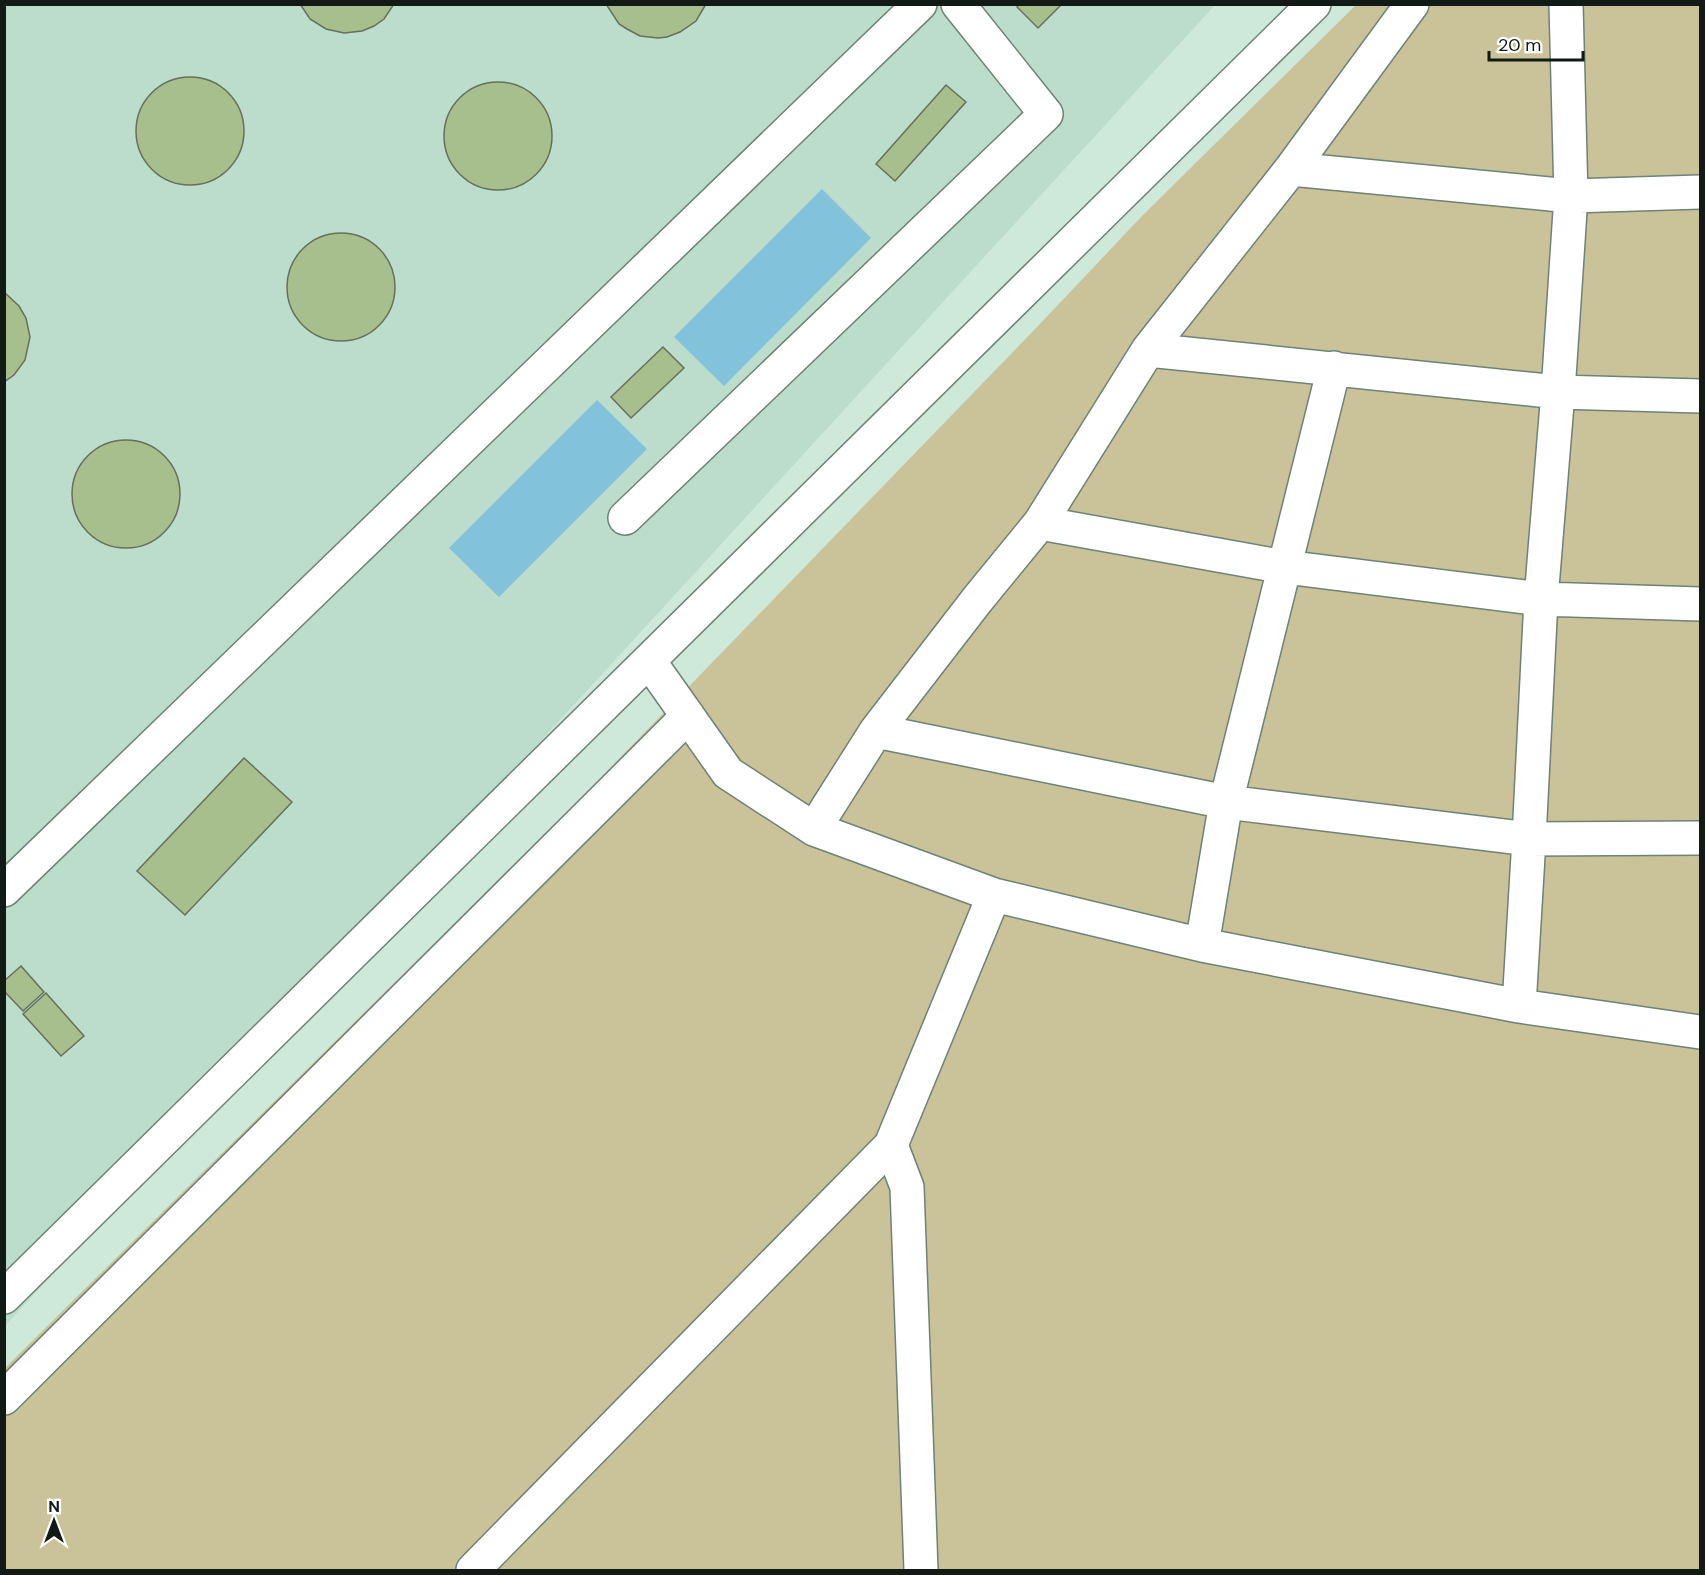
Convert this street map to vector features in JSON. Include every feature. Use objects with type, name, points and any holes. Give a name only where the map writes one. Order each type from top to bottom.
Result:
[{"type":"street","points":[[4,890],[920,4]]},
{"type":"street","points":[[625,518],[1046,114],[958,4]]},
{"type":"street","points":[[4,1297],[1314,4]]},
{"type":"street","points":[[814,829],[876,731],[1040,523],[1148,350],[1291,169],[1412,4]]},
{"type":"street","points":[[1519,1006],[1541,599],[1571,196],[1566,4]]},
{"type":"street","points":[[1291,169],[1571,196],[1701,192]]},
{"type":"street","points":[[1148,350],[1558,392],[1701,396]]},
{"type":"street","points":[[1202,945],[1226,802],[1334,368]]},
{"type":"street","points":[[1040,523],[1285,567],[1541,599],[1701,604]]},
{"type":"street","points":[[649,661],[728,773],[814,829],[994,895],[1202,945],[1519,1006],[1701,1032]]},
{"type":"street","points":[[4,1398],[688,717]]},
{"type":"street","points":[[876,731],[1226,802],[1529,838],[1701,838]]},
{"type":"street","points":[[473,1570],[891,1145],[994,895]]},
{"type":"street","points":[[891,1145],[907,1187],[921,1570]]},
{"type":"shaded area","points":[[5,5],[1215,5],[5,1326]]},
{"type":"shaded area","points":[[1356,5],[1700,5],[1700,1570],[5,1570],[5,1368],[586,793],[1143,215]]},
{"type":"water","points":[[822,189],[871,238],[724,386],[674,337]]},
{"type":"water","points":[[597,400],[647,449],[499,597],[449,548]]},
{"type":"building","points":[[300,4],[394,4],[384,19],[374,26],[362,31],[344,33],[326,29],[310,19]]},
{"type":"building","points":[[606,4],[706,4],[696,21],[680,32],[658,38],[640,36],[619,24]]},
{"type":"building","points":[[1019,4],[1062,4],[1038,28],[1017,7]]},
{"type":"building","points":[[190,77],[211,81],[228,93],[240,110],[244,131],[240,152],[228,169],[211,181],[190,185],[169,181],[152,169],[140,152],[136,131],[140,110],[152,93],[169,81]]},
{"type":"building","points":[[498,82],[519,86],[537,97],[548,115],[552,136],[548,157],[537,175],[519,186],[498,190],[477,186],[459,175],[448,157],[444,136],[448,115],[459,97],[477,86]]},
{"type":"building","points":[[946,85],[966,102],[895,181],[876,164]]},
{"type":"building","points":[[341,233],[362,237],[379,249],[391,266],[395,287],[391,308],[379,325],[362,337],[341,341],[320,337],[303,325],[291,308],[287,287],[291,266],[303,249],[320,237]]},
{"type":"building","points":[[4,292],[19,306],[26,318],[30,337],[25,360],[14,375],[4,382]]},
{"type":"building","points":[[663,347],[684,368],[631,418],[611,397]]},
{"type":"building","points":[[126,440],[147,444],[164,456],[176,473],[180,494],[176,515],[164,532],[147,544],[126,548],[105,544],[88,532],[76,515],[72,494],[76,473],[88,456],[105,444]]},
{"type":"building","points":[[244,758],[292,802],[185,915],[137,871]]},
{"type":"building","points":[[21,966],[44,992],[23,1011],[4,991],[4,981]]},
{"type":"building","points":[[46,993],[84,1036],[61,1056],[23,1014]]}]
